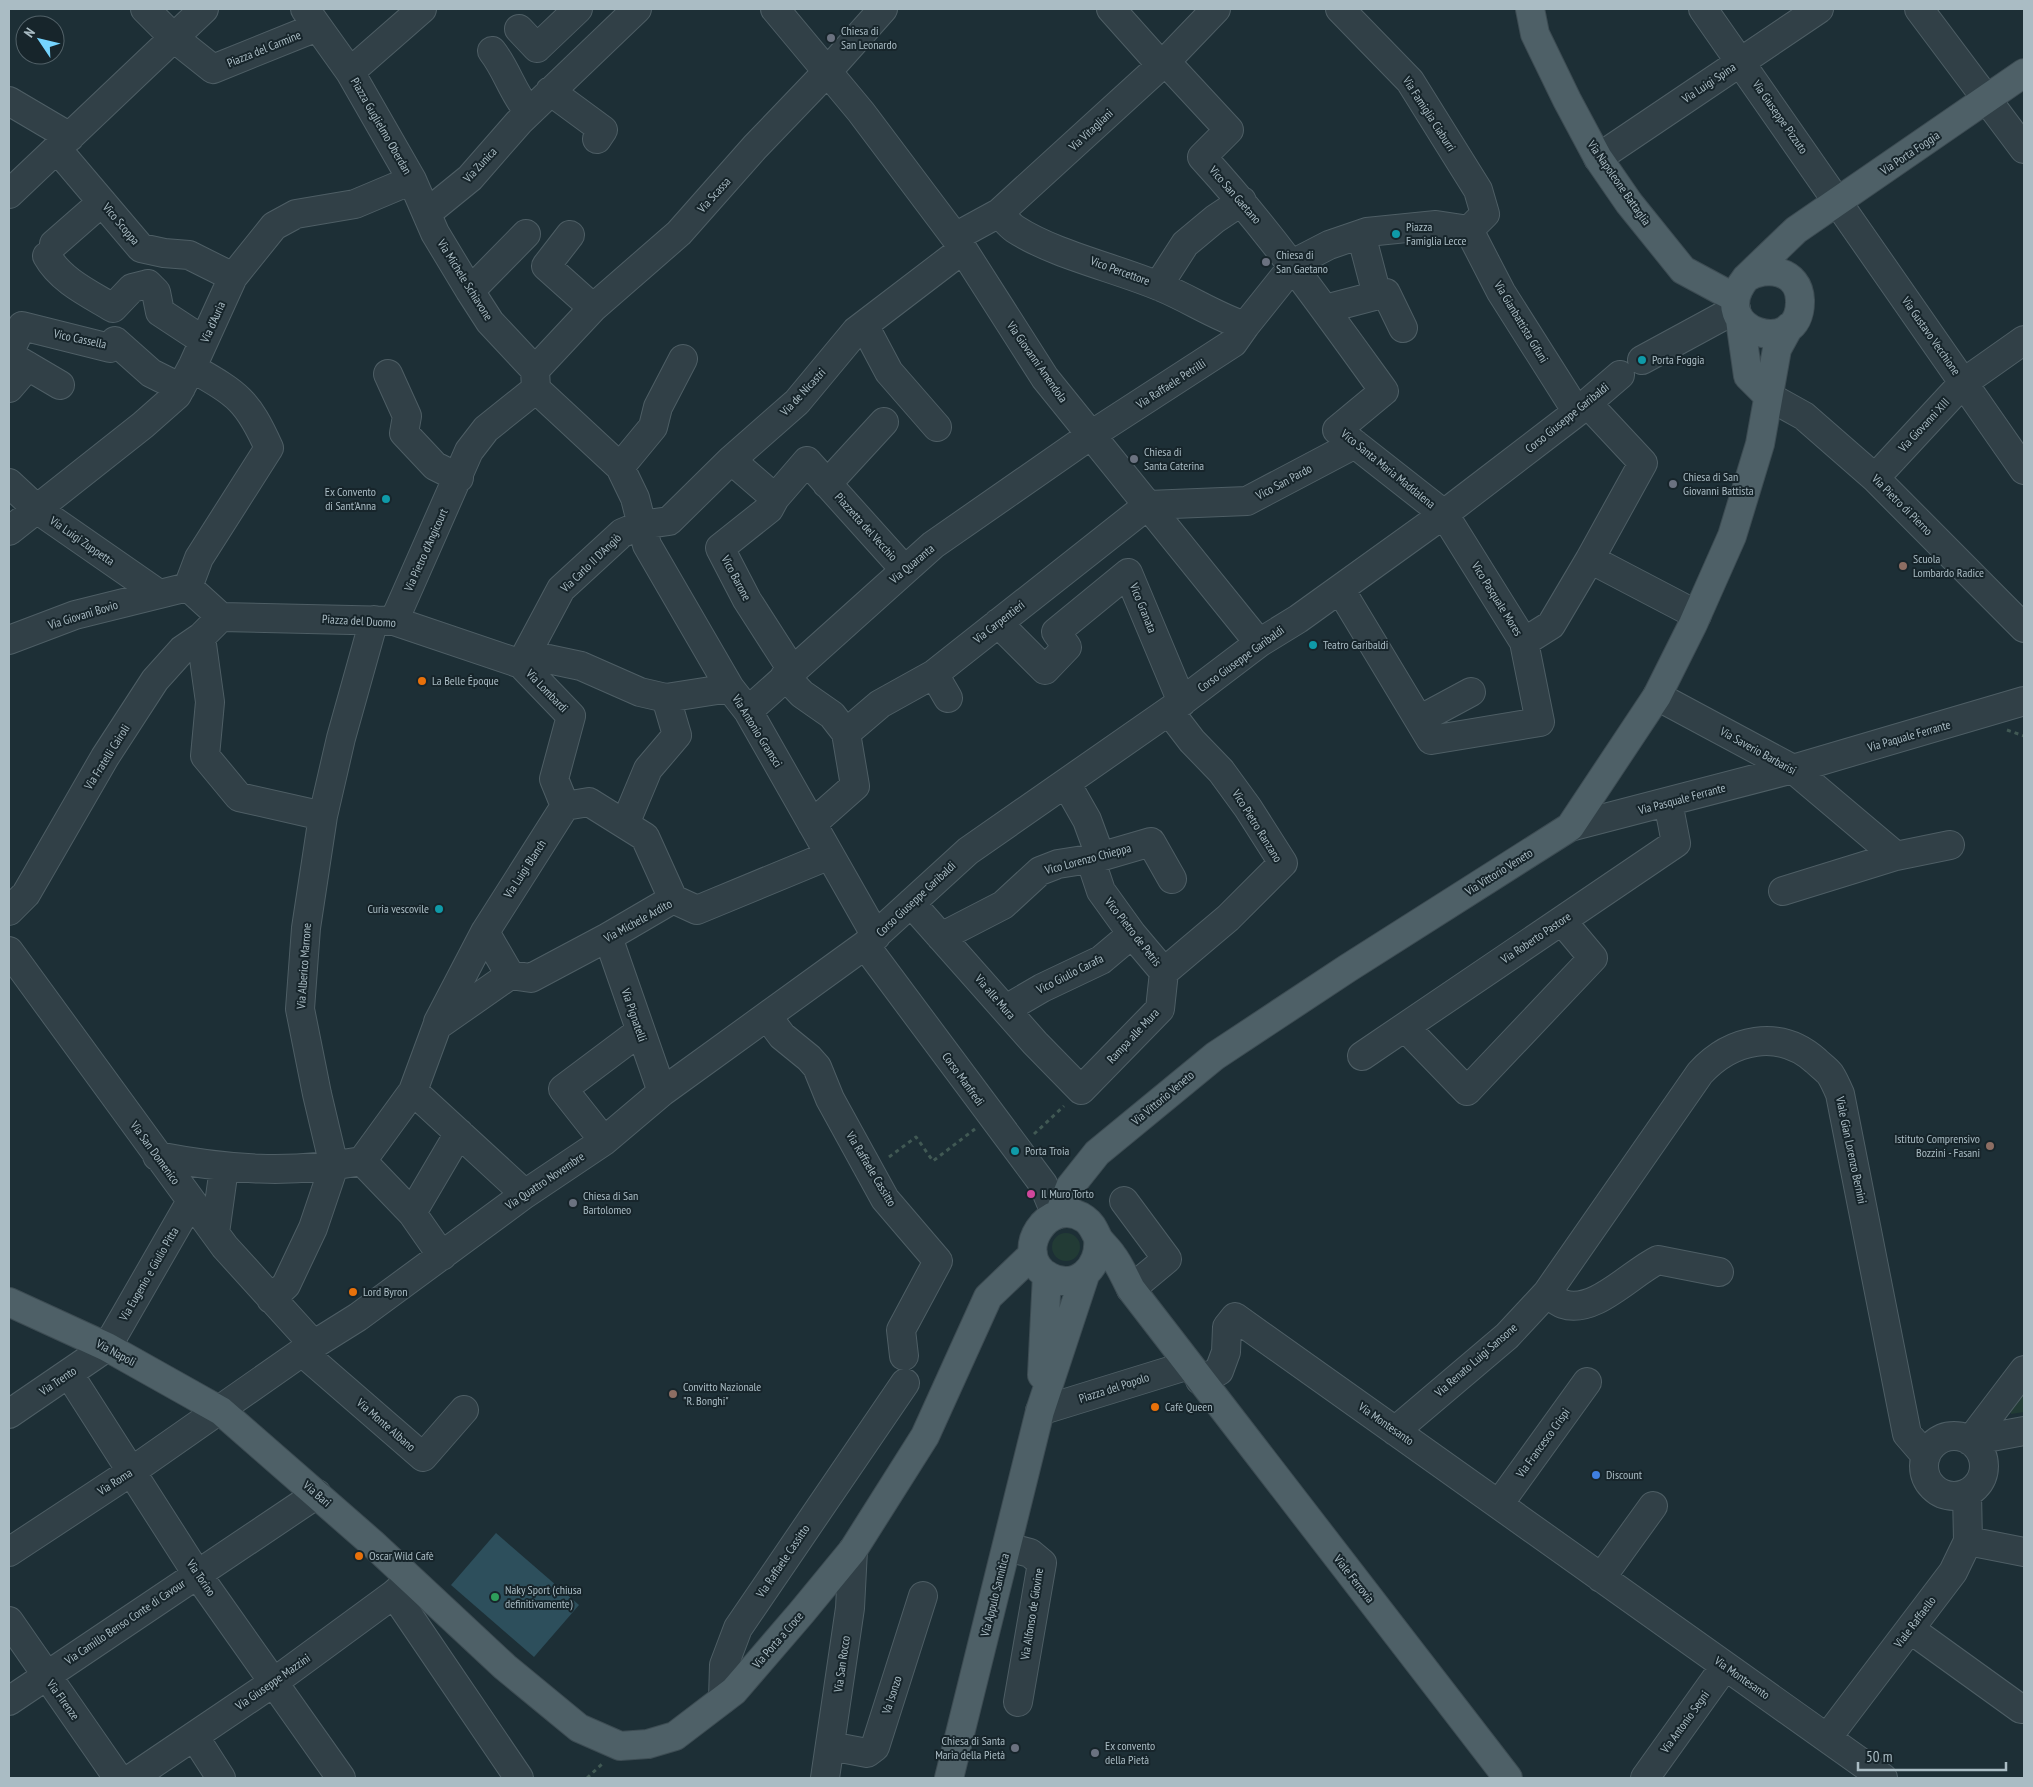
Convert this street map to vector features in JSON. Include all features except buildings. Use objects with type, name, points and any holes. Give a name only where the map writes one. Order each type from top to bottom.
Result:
[{"type":"main road","name":"Via Napoleone Battaglia","points":[[1530,9],[1535,34],[1598,158],[1630,203],[1684,270],[1739,301]]},
{"type":"main road","name":"Via Porta Foggia","points":[[1739,301],[1796,230],[1988,100],[2024,73]]},
{"type":"main road","points":[[1739,301],[1752,331],[1769,335],[1780,333],[1789,327],[1800,309],[1796,230]]},
{"type":"main road","points":[[1768,396],[1748,376],[1739,301],[1764,270],[1778,271],[1792,280],[1799,293]]},
{"type":"main road","name":"Via Vittorio Veneto","points":[[1057,1214],[1070,1187],[1097,1153],[1215,1056],[1348,968],[1570,827],[1657,696],[1732,536],[1760,444],[1777,348],[1789,327]]},
{"type":"main road","points":[[1098,1239],[1097,1259],[1085,1275],[1072,1280],[1059,1280],[1040,1264],[1034,1234],[1047,1219],[1057,1214],[1072,1214],[1084,1218],[1093,1227],[1098,1239],[1113,1256],[1131,1289],[1194,1372]]},
{"type":"main road","name":"Via Appulo Sannitica","points":[[1040,1264],[1040,1412]]},
{"type":"main road","name":"Via Porta a Croce","points":[[402,1587],[505,1667],[579,1728],[620,1746],[648,1744],[675,1736],[734,1691],[853,1550],[926,1436],[988,1297],[1040,1264]]},
{"type":"main road","points":[[1085,1275],[1104,1279],[1131,1289]]},
{"type":"main road","name":"Via Appulo Sannitica","points":[[949,1778],[1040,1412],[1085,1275]]},
{"type":"main road","name":"Via Napoli","points":[[9,1302],[107,1348],[221,1411]]},
{"type":"main road","name":"Viale Ferrovia","points":[[1194,1372],[1508,1778]]},
{"type":"main road","name":"Via Bari","points":[[221,1411],[317,1494],[402,1587]]},
{"type":"street","points":[[145,9],[174,38]]},
{"type":"street","points":[[9,194],[204,9]]},
{"type":"street","points":[[350,72],[422,9]]},
{"type":"street","points":[[519,29],[537,48],[578,9],[605,38]]},
{"type":"street","name":"Via Zunica","points":[[426,212],[470,178],[529,112],[637,9]]},
{"type":"street","name":"Via Giovanni Amendola","points":[[775,9],[826,73],[861,112],[958,243],[1045,378],[1259,643]]},
{"type":"street","name":"Via Scassa","points":[[535,380],[593,308],[679,233],[755,147],[826,73],[883,9]]},
{"type":"street","points":[[1111,9],[1163,63]]},
{"type":"street","name":"Via Vitagliani","points":[[958,243],[999,213],[1163,63],[1216,9]]},
{"type":"street","name":"Via Famiglia Ciaburri","points":[[1340,9],[1410,81],[1478,190],[1485,214],[1468,230]]},
{"type":"street","name":"Via Giuseppe Pizzuto","points":[[1703,9],[1838,202]]},
{"type":"street","name":"Via Luigi Spina","points":[[1598,158],[1819,9]]},
{"type":"street","points":[[1919,9],[2024,149]]},
{"type":"street","name":"Piazza del Carmine","points":[[174,38],[214,69],[311,18],[350,72]]},
{"type":"street","points":[[492,51],[515,90],[517,99],[529,112]]},
{"type":"street","name":"Vico San Gaetano","points":[[1163,63],[1229,130],[1202,158],[1297,263]]},
{"type":"street","name":"Piazza Guglielmo Oberdan","points":[[350,72],[412,180]]},
{"type":"street","points":[[550,91],[603,130],[597,138]]},
{"type":"street","name":"Vico Scoppa","points":[[9,101],[64,143],[102,202],[141,248],[164,253],[189,255],[233,277]]},
{"type":"street","name":"Via Michele Schiavone","points":[[412,180],[435,233],[490,322],[535,380],[620,467]]},
{"type":"street","name":"Via d'Auria","points":[[9,530],[38,510],[177,395],[233,277],[274,226],[296,214],[355,204],[412,180]]},
{"type":"street","points":[[1158,286],[1185,244],[1215,219],[1242,201]]},
{"type":"street","points":[[102,202],[50,250],[52,264],[75,286],[113,308]]},
{"type":"street","name":"Via Gustavo Vecchione","points":[[1838,202],[2024,470]]},
{"type":"street","name":"Vico Percettore","points":[[999,213],[1014,228],[1048,246],[1123,271],[1186,298],[1219,317],[1244,326]]},
{"type":"street","points":[[1297,263],[1329,245],[1361,234],[1436,225],[1468,230]]},
{"type":"street","name":"Via Gianbattista Gifuni","points":[[1468,230],[1501,292],[1582,407],[1643,464]]},
{"type":"street","points":[[470,291],[526,234]]},
{"type":"street","points":[[1361,234],[1377,295]]},
{"type":"street","points":[[570,235],[546,266],[593,308]]},
{"type":"street","name":"Via de Nicastri","points":[[641,525],[669,521],[732,460],[797,402],[864,325],[958,243]]},
{"type":"street","points":[[115,341],[115,325],[111,322],[113,308],[132,288],[148,284],[164,253]]},
{"type":"street","name":"Vico Santa Maria Maddalena","points":[[1297,263],[1325,309],[1384,391],[1337,430],[1444,514]]},
{"type":"street","name":"Via Raffaele Petrilli","points":[[1091,435],[1233,343],[1244,326],[1297,263]]},
{"type":"street","points":[[148,284],[156,292],[160,312],[204,341]]},
{"type":"street","points":[[1325,309],[1386,293],[1403,328]]},
{"type":"street","points":[[1642,360],[1739,301]]},
{"type":"street","points":[[864,325],[888,372],[937,427]]},
{"type":"street","name":"Vico Cassella","points":[[9,388],[22,326],[110,348],[115,341],[151,373],[186,378],[232,392],[245,404],[256,419],[269,448],[199,558],[188,588]]},
{"type":"street","name":"Via Giovanni XIII","points":[[1875,478],[1963,383],[2024,340]]},
{"type":"street","points":[[15,358],[60,385]]},
{"type":"street","points":[[620,467],[653,427],[658,408],[682,359]]},
{"type":"street","points":[[388,374],[407,416],[404,433],[435,466],[459,478]]},
{"type":"street","name":"Corso Giuseppe Garibaldi","points":[[870,940],[968,851],[1175,706],[1259,643],[1298,619],[1444,514],[1582,407],[1620,375]]},
{"type":"street","name":"Via Pietro d'Angicourt","points":[[384,620],[459,478],[469,451],[486,429],[535,380]]},
{"type":"street","name":"Via Pietro di Pierno","points":[[1768,396],[1804,416],[1875,478],[2024,628]]},
{"type":"street","name":"Piazzetta del Vecchio","points":[[834,493],[884,422]]},
{"type":"street","name":"Via Quaranta","points":[[748,711],[788,673],[933,545],[1091,435]]},
{"type":"street","name":"Vico San Pardo","points":[[1148,505],[1248,501],[1355,444]]},
{"type":"street","points":[[732,460],[775,498]]},
{"type":"street","name":"Piazzetta del Vecchio","points":[[775,498],[807,461],[904,570]]},
{"type":"street","name":"Vico Pasquale Mores","points":[[1444,514],[1524,642],[1551,625],[1643,464]]},
{"type":"street","name":"Via Antonio Gramsci","points":[[620,467],[634,498],[647,544],[730,688],[748,711],[830,855],[870,940]]},
{"type":"street","name":"Via Luigi Zuppetta","points":[[9,483],[38,510],[159,594]]},
{"type":"street","name":"Vico Barone","points":[[775,498],[769,509],[720,548],[788,673]]},
{"type":"street","name":"Via Carpentieri","points":[[846,733],[880,704],[934,674],[1148,505]]},
{"type":"street","name":"Via Carlo II D'Angiò","points":[[521,664],[561,589],[622,533],[641,525]]},
{"type":"street","points":[[1590,559],[1697,614]]},
{"type":"street","name":"Vico Granata","points":[[1056,632],[1128,573],[1175,706]]},
{"type":"street","points":[[188,588],[221,617]]},
{"type":"street","name":"Via Giovani Bovio","points":[[9,640],[75,616],[188,588]]},
{"type":"street","points":[[1340,589],[1431,740],[1540,722],[1524,642]]},
{"type":"street","points":[[998,623],[1045,670],[1068,647],[1056,632],[1025,602]]},
{"type":"street","name":"Piazza del Duomo","points":[[221,617],[384,620],[521,664]]},
{"type":"street","name":"Via Fratelli Cairoli","points":[[9,911],[26,894],[105,757],[155,680],[182,650],[201,637],[221,617]]},
{"type":"street","name":"Via Alberico Marrone","points":[[334,1166],[300,1009],[306,928],[323,816],[341,738],[384,620]]},
{"type":"street","points":[[201,637],[210,702],[205,756],[239,797],[323,816]]},
{"type":"street","points":[[521,664],[548,659],[582,666],[640,692],[666,698],[730,688]]},
{"type":"street","name":"Via Lombardi","points":[[521,664],[571,716],[554,779],[565,806]]},
{"type":"street","points":[[788,673],[802,694],[832,715],[846,733],[856,786],[812,824]]},
{"type":"street","points":[[934,674],[948,698]]},
{"type":"street","points":[[1419,720],[1471,692]]},
{"type":"street","name":"Via Saverio Barbarisi","points":[[1657,696],[1793,769],[1896,856]]},
{"type":"street","points":[[625,824],[648,769],[676,735],[666,698]]},
{"type":"street","name":"Via Paquale Ferrante","points":[[1793,769],[2024,701]]},
{"type":"street","name":"Vico Pietro Ranzano","points":[[1164,972],[1228,918],[1283,864],[1248,808],[1221,771],[1192,741],[1175,706]]},
{"type":"street","name":"Via Pasquale Ferrante","points":[[1570,827],[1793,769]]},
{"type":"street","name":"Vico Pietro de Petris","points":[[1066,783],[1088,820],[1098,850],[1093,867],[1101,891],[1132,934],[1164,972]]},
{"type":"street","points":[[565,806],[590,802],[645,837],[673,898]]},
{"type":"street","name":"Via Roberto Pastore","points":[[1362,1056],[1676,843],[1668,802]]},
{"type":"street","name":"Via Luigi Blanch","points":[[362,1161],[414,1091],[437,1026],[485,932],[565,806]]},
{"type":"street","name":"Vico Lorenzo Chieppa","points":[[941,936],[1003,905],[1040,871],[1058,864],[1096,858],[1151,842],[1172,879]]},
{"type":"street","points":[[1783,891],[1896,856],[1950,844]]},
{"type":"street","name":"Via Michele Ardito","points":[[437,1026],[521,976],[608,937],[673,898],[697,910],[830,855]]},
{"type":"street","name":"Via alle Mura","points":[[912,903],[1081,1090]]},
{"type":"street","points":[[1406,1027],[1467,1092],[1593,958],[1562,921]]},
{"type":"street","points":[[485,932],[521,976]]},
{"type":"street","name":"Vico Giulio Carafa","points":[[1006,1009],[1042,988],[1101,960],[1132,934]]},
{"type":"street","name":"Via Pignatelli","points":[[608,937],[662,1092]]},
{"type":"street","name":"Corso Manfredi","points":[[870,940],[992,1117],[1043,1184],[1057,1214]]},
{"type":"street","name":"Via Quattro Novembre","points":[[221,1411],[308,1349],[358,1317],[525,1194],[604,1141],[662,1092],[870,940]]},
{"type":"street","name":"Via San Domenico","points":[[9,951],[157,1156],[215,1233],[271,1299],[308,1349]]},
{"type":"street","name":"Rampa alle Mura","points":[[1081,1090],[1160,1009],[1164,972]]},
{"type":"street","name":"Via Raffaele Cassitto","points":[[766,1016],[782,1036],[817,1067],[830,1099],[885,1198],[938,1262],[901,1330],[904,1356]]},
{"type":"street","points":[[604,1141],[563,1089],[640,1032]]},
{"type":"street","name":"Viale Gian Lorenzo Bernini","points":[[1547,1293],[1700,1073],[1714,1058],[1740,1045],[1767,1040],[1792,1046],[1808,1054],[1829,1072],[1840,1094],[1907,1434],[1926,1456]]},
{"type":"street","points":[[414,1091],[525,1194]]},
{"type":"street","points":[[412,1212],[459,1133]]},
{"type":"street","points":[[157,1156],[224,1168],[264,1171],[334,1166],[362,1161],[412,1212],[442,1256]]},
{"type":"street","points":[[271,1299],[286,1285],[314,1228],[334,1166]]},
{"type":"street","points":[[215,1233],[224,1168]]},
{"type":"street","name":"Via Eugenio e Giulio Pitta","points":[[107,1348],[191,1201]]},
{"type":"street","points":[[1124,1201],[1167,1259],[1131,1289]]},
{"type":"street","points":[[1547,1293],[1561,1304],[1576,1307],[1595,1301],[1658,1260],[1719,1272]]},
{"type":"street","name":"Via Renato Luigi Sansone","points":[[1395,1431],[1507,1336],[1547,1293]]},
{"type":"street","name":"Via Montesanto","points":[[1194,1372],[1219,1371],[1226,1352],[1227,1327],[1236,1317],[1827,1738],[1853,1770],[1882,1778]]},
{"type":"street","name":"Via Trento","points":[[9,1414],[107,1348]]},
{"type":"street","name":"Via Monte Albano","points":[[308,1349],[423,1457],[464,1410]]},
{"type":"street","points":[[1970,1441],[2024,1370]]},
{"type":"street","name":"Piazza del Popolo","points":[[1040,1412],[1194,1372]]},
{"type":"street","name":"Via Torino","points":[[68,1374],[197,1574],[341,1778]]},
{"type":"street","name":"Via Francesco Crispi","points":[[1499,1504],[1587,1382]]},
{"type":"street","name":"Via Raffaele Cassitto","points":[[723,1699],[724,1665],[738,1628],[905,1383]]},
{"type":"street","name":"Via Roma","points":[[9,1552],[221,1411]]},
{"type":"street","points":[[1970,1441],[1981,1453],[1984,1465],[1982,1476],[1976,1486],[1967,1493],[1955,1496],[1944,1494],[1934,1488],[1927,1479],[1924,1467],[1926,1456],[1932,1446],[1942,1439],[1953,1436],[1970,1441],[2024,1431]]},
{"type":"street","name":"Viale Raffaello","points":[[1827,1738],[1953,1572],[1968,1541],[1967,1493]]},
{"type":"street","name":"Via Camillo Benso Conte di Cavour","points":[[9,1701],[317,1494]]},
{"type":"street","points":[[1600,1578],[1653,1506]]},
{"type":"street","points":[[1968,1541],[2022,1552]]},
{"type":"street","name":"Via Alfonso de Giovine","points":[[1007,1547],[1030,1553],[1042,1563],[1018,1702]]},
{"type":"street","name":"Via San Rocco","points":[[825,1778],[850,1608],[853,1550]]},
{"type":"street","name":"Via Giuseppe Mazzini","points":[[132,1778],[274,1682],[402,1587]]},
{"type":"street","name":"Via Bari","points":[[402,1587],[519,1778]]},
{"type":"street","name":"Va Isonzo","points":[[830,1746],[867,1753],[875,1747],[923,1596]]},
{"type":"street","name":"Via FIrenze","points":[[9,1621],[45,1676],[118,1778]]},
{"type":"street","points":[[1910,1629],[2021,1709],[2024,1708]]},
{"type":"street","name":"Via Antonio Segni","points":[[1645,1778],[1725,1666]]},
{"type":"street","points":[[194,1736],[222,1778]]},
{"type":"path","points":[[1017,1150],[1081,1090]]},
{"type":"path","points":[[870,1171],[916,1137],[933,1161],[992,1117]]},
{"type":"green space","points":[[1066,1233],[1076,1237],[1080,1247],[1076,1257],[1066,1261],[1056,1257],[1052,1247],[1056,1237]]},
{"type":"green space","points":[[2024,1394],[2024,1412],[2011,1414],[2011,1411]]},
{"type":"water","points":[[496,1533],[579,1605],[534,1657],[451,1585]]},
{"type":"place","name":"Chiesa di San Leonardo","points":[[831,38]]},
{"type":"place","name":"Piazza Famiglia Lecce","points":[[1396,234]]},
{"type":"place","name":"Chiesa di San Gaetano","points":[[1266,262]]},
{"type":"place","name":"Porta Foggia","points":[[1642,360]]},
{"type":"place","name":"Chiesa di Santa Caterina","points":[[1134,459]]},
{"type":"place","name":"Chiesa di San Giovanni Battista","points":[[1673,484]]},
{"type":"place","name":"Ex Convento di Sant'Anna","points":[[386,499]]},
{"type":"place","name":"Scuola Lombardo Radice","points":[[1903,566]]},
{"type":"place","name":"Teatro Garibaldi","points":[[1313,645]]},
{"type":"place","name":"La Belle Époque","points":[[422,681]]},
{"type":"place","name":"Curia vescovile","points":[[439,909]]},
{"type":"place","name":"Istituto Comprensivo Bozzini - Fasani","points":[[1990,1146]]},
{"type":"place","name":"Porta Troia","points":[[1015,1151]]},
{"type":"place","name":"Il Muro Torto","points":[[1031,1194]]},
{"type":"place","name":"Chiesa di San Bartolomeo","points":[[573,1203]]},
{"type":"place","name":"Lord Byron","points":[[353,1292]]},
{"type":"place","name":"Convitto Nazionale \"R. Bonghi\"","points":[[673,1394]]},
{"type":"place","name":"Cafè Queen","points":[[1155,1407]]},
{"type":"place","name":"Discount","points":[[1596,1475]]},
{"type":"place","name":"Oscar Wild Cafè","points":[[359,1556]]},
{"type":"place","name":"Naky Sport (chiusa definitivamente)","points":[[495,1597]]},
{"type":"place","name":"Chiesa di Santa Maria della Pietà","points":[[1015,1748]]},
{"type":"place","name":"Ex convento della Pietà","points":[[1095,1753]]}]
